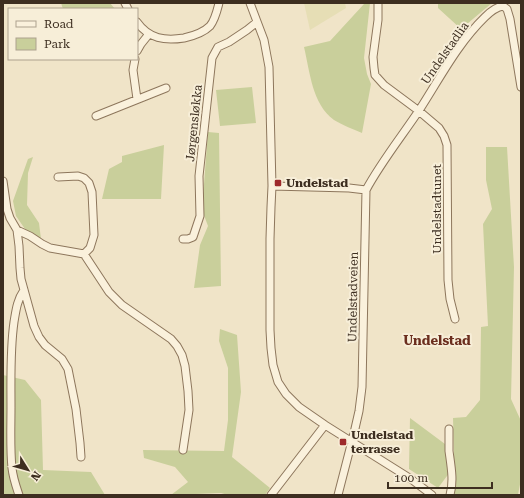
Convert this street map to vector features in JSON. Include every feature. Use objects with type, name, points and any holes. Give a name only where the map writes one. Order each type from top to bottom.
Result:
[{"type":"street","points":[[138,23],[149,34],[164,39],[173,40],[189,37],[201,33],[210,26],[216,15],[218,3]]},
{"type":"street","points":[[250,3],[264,40],[269,67],[272,186],[270,207],[270,330],[273,364],[278,382],[286,394],[299,407],[411,479],[432,495]]},
{"type":"street","points":[[378,3],[378,20],[373,57],[376,75],[384,85],[419,110]]},
{"type":"street","name":"Undelstadlia","points":[[366,190],[373,176],[419,110],[463,42],[486,16],[498,7],[503,6],[507,9],[510,19],[521,87]]},
{"type":"street","name":"Jørgensløkka","points":[[183,239],[193,237],[200,216],[199,176],[212,58],[218,47],[229,42],[257,22]]},
{"type":"street","points":[[138,49],[149,34]]},
{"type":"street","points":[[135,60],[133,70],[137,99]]},
{"type":"street","points":[[96,116],[166,88]]},
{"type":"street","name":"Undelstadtunet","points":[[419,110],[439,128],[447,145],[448,280],[450,299],[455,319]]},
{"type":"street","points":[[58,177],[78,176],[84,178],[89,183],[92,192],[94,235],[90,248],[84,254]]},
{"type":"street","points":[[3,181],[7,209],[17,230],[20,268],[24,290],[34,326],[44,345],[62,359],[68,369],[76,409],[81,457]]},
{"type":"street","points":[[272,186],[349,188],[366,190]]},
{"type":"street","name":"Undelstadveien","points":[[338,495],[359,411],[362,387],[366,190]]},
{"type":"street","points":[[17,230],[50,248],[84,254],[109,292],[122,305],[171,339],[177,346],[182,355],[185,366],[188,391],[189,410],[184,450]]},
{"type":"street","points":[[19,495],[14,482],[12,469],[10,372],[11,343],[17,305],[24,290]]},
{"type":"street","points":[[271,495],[325,425]]},
{"type":"street","points":[[449,429],[449,449],[452,475],[450,495]]},
{"type":"shaded area","points":[[304,3],[345,3],[346,8],[310,30]]},
{"type":"green space","points":[[61,3],[110,3],[114,8],[63,8]]},
{"type":"green space","points":[[364,3],[370,3],[364,58],[367,74],[371,84],[362,133],[334,120],[321,105],[316,96],[310,77],[304,47],[330,41]]},
{"type":"green space","points":[[438,3],[492,3],[461,29],[438,8]]},
{"type":"green space","points":[[252,87],[256,123],[220,126],[216,90]]},
{"type":"green space","points":[[208,132],[219,133],[221,286],[194,288],[200,245],[208,226],[202,210]]},
{"type":"green space","points":[[164,145],[161,199],[102,199],[109,169],[122,162],[122,156]]},
{"type":"green space","points":[[486,147],[507,147],[514,267],[511,399],[521,421],[521,479],[518,495],[455,494],[453,418],[466,417],[480,400],[481,327],[488,326],[483,224],[492,209],[486,180]]},
{"type":"green space","points":[[33,157],[28,173],[27,205],[39,223],[41,239],[25,229],[16,216],[13,201],[28,159]]},
{"type":"green space","points":[[220,329],[237,335],[241,392],[232,457],[270,488],[265,495],[228,495],[221,493],[171,495],[188,482],[175,467],[144,458],[143,450],[224,451],[228,420],[228,368],[219,341]]},
{"type":"green space","points":[[3,375],[25,380],[41,400],[43,470],[91,472],[105,495],[3,495]]},
{"type":"green space","points":[[410,418],[445,444],[450,472],[438,488],[409,469]]},
{"type":"place","name":"Undelstad","points":[[278,183]]},
{"type":"place","name":"Undelstad terrasse","points":[[343,442]]},
{"type":"district","name":"Undelstad","points":[[437,340]]}]
